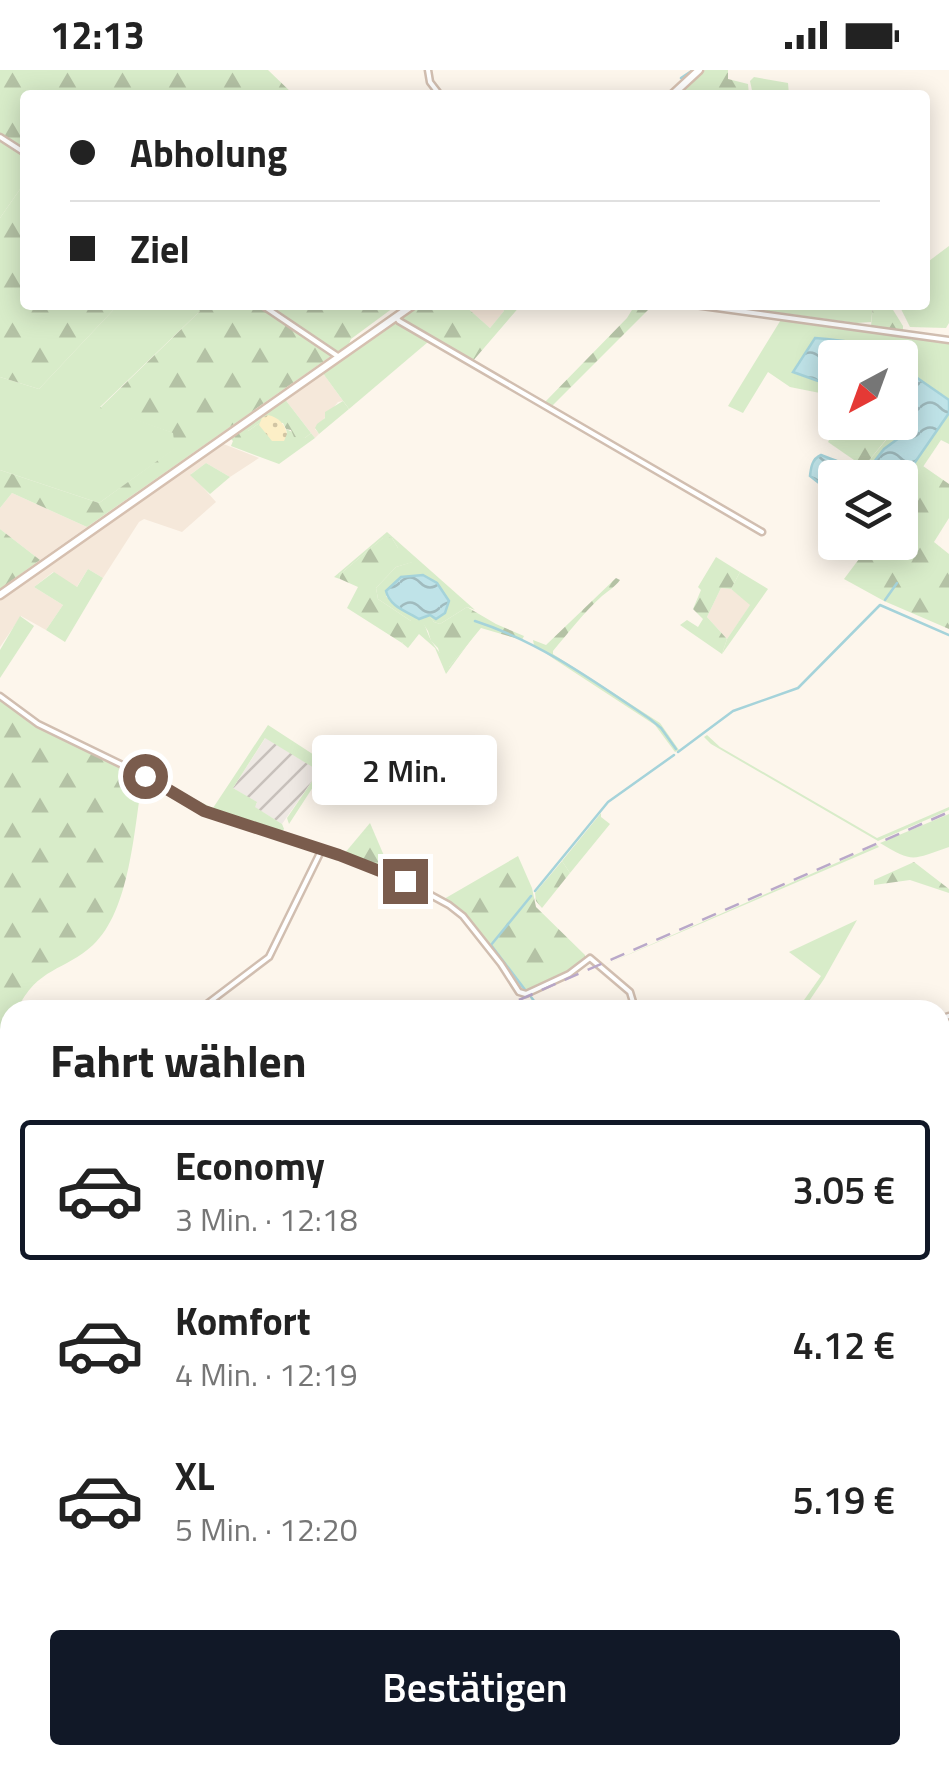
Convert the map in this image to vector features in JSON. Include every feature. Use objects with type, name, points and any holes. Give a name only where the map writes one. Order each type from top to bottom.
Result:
[{"type":"main road","points":[[677,90],[699,70]]},
{"type":"main road","points":[[0,595],[406,310]]},
{"type":"street","points":[[269,310],[339,357]]},
{"type":"street","points":[[731,310],[949,340]]},
{"type":"street","points":[[396,317],[762,532]]},
{"type":"street","points":[[0,696],[38,724],[145,776],[204,811],[392,874],[460,912],[519,992],[526,994],[569,974],[590,958],[630,992],[632,1000]]},
{"type":"street","points":[[212,1000],[269,958],[322,850]]},
{"type":"shaded area","points":[[470,310],[503,310],[490,328]]},
{"type":"shaded area","points":[[322,372],[343,401],[315,429],[319,434],[315,438],[284,398]]},
{"type":"shaded area","points":[[221,443],[259,458],[230,477],[206,463],[191,474],[216,502],[182,532],[144,519],[139,522],[103,578],[88,569],[76,588],[53,572],[34,587],[63,605],[46,630],[21,616],[0,647],[0,597]]},
{"type":"shaded area","points":[[12,493],[87,527],[40,560],[0,529],[0,508]]},
{"type":"shaded area","points":[[721,588],[731,589],[751,604],[727,639],[707,617]]},
{"type":"shaded area","points":[[266,737],[319,771],[282,824],[233,788]]},
{"type":"green space","points":[[0,70],[268,70],[289,90],[20,90],[20,148],[0,135]]},
{"type":"green space","points":[[705,70],[728,70],[728,79],[748,84],[749,90],[683,90]]},
{"type":"green space","points":[[754,77],[788,83],[789,90],[752,90],[750,81]]},
{"type":"green space","points":[[0,140],[20,154],[20,189],[0,218]]},
{"type":"green space","points":[[20,189],[20,310],[113,310],[39,389],[0,377],[0,218]]},
{"type":"green space","points":[[949,246],[949,323],[946,328],[910,327],[902,310],[930,310],[930,260]]},
{"type":"green space","points":[[113,310],[201,310],[100,407],[174,433],[176,448],[99,503],[0,470],[0,377],[39,389]]},
{"type":"green space","points":[[266,310],[334,354],[87,527],[12,493],[0,508],[0,470],[99,503],[175,448],[173,433],[100,408],[200,311]]},
{"type":"green space","points":[[273,310],[390,310],[338,352]]},
{"type":"green space","points":[[410,310],[470,310],[490,328],[503,310],[517,310],[472,362],[400,317]]},
{"type":"green space","points":[[632,310],[648,310],[551,407],[544,403]]},
{"type":"green space","points":[[760,310],[872,310],[871,322]]},
{"type":"green space","points":[[873,310],[893,310],[903,332],[871,326]]},
{"type":"green space","points":[[782,318],[949,342],[949,400],[918,378],[918,340],[818,340],[818,358],[794,372],[818,381],[818,393],[790,387],[768,372],[743,413],[728,406]]},
{"type":"green space","points":[[393,322],[428,342],[349,409],[322,372]]},
{"type":"green space","points":[[284,398],[311,433],[305,438],[294,437],[283,423],[261,422],[245,437],[236,439],[232,434]]},
{"type":"green space","points":[[343,401],[349,409],[319,434],[315,428],[325,418],[325,412]]},
{"type":"green space","points":[[949,413],[949,444],[941,440],[918,474],[917,460]]},
{"type":"green space","points":[[261,422],[287,434],[286,429],[305,438],[311,433],[315,438],[279,464],[231,446],[233,441],[229,437]]},
{"type":"green space","points":[[886,440],[896,440],[876,460],[870,460]]},
{"type":"green space","points":[[886,440],[869,460],[854,460],[828,442]]},
{"type":"green space","points":[[206,463],[230,477],[210,494],[190,475]]},
{"type":"green space","points":[[923,466],[949,484],[949,518],[934,542],[949,554],[949,629],[844,579],[858,560],[918,560],[918,474]]},
{"type":"green space","points":[[0,529],[40,560],[0,589]]},
{"type":"green space","points":[[387,532],[475,610],[467,607],[440,624],[430,616],[425,617],[429,637],[449,667],[476,633],[446,674],[435,648],[419,634],[408,648],[402,643],[409,637],[411,621],[378,599],[376,588],[396,567],[412,562],[392,538],[383,538],[339,575],[340,579],[334,577]],"holes":[[[423,575],[449,601],[445,613],[420,618],[395,606],[386,596]]]},
{"type":"green space","points":[[384,537],[392,538],[398,548],[415,558],[396,567],[376,588],[378,599],[420,627],[402,643],[347,608],[358,587],[339,575]]},
{"type":"green space","points":[[716,557],[740,572],[731,589],[721,588],[707,617],[727,639],[722,654],[680,625],[687,620],[698,627],[703,619],[693,609],[701,590],[698,587]]},
{"type":"green space","points":[[88,569],[103,578],[65,642],[46,630],[63,605],[34,587],[54,572],[77,587]]},
{"type":"green space","points":[[740,572],[768,589],[722,654],[727,639],[750,605],[731,589]]},
{"type":"green space","points":[[616,578],[620,580],[553,651],[554,659],[534,645],[533,640],[546,645]]},
{"type":"green space","points":[[467,607],[524,636],[522,640],[481,628],[444,668],[438,648],[422,622],[430,616],[440,624]]},
{"type":"green space","points":[[20,616],[34,626],[0,678],[0,650]]},
{"type":"green space","points":[[556,656],[660,723],[679,750],[675,752],[655,725],[554,659]]},
{"type":"green space","points":[[0,698],[31,724],[140,777],[142,782],[123,891],[105,930],[83,953],[42,977],[23,1000],[0,1000]]},
{"type":"green space","points":[[268,725],[328,764],[289,824],[287,818],[319,771],[265,738],[233,788],[282,824],[281,833],[199,806],[149,777],[213,808]]},
{"type":"green space","points":[[707,735],[720,747],[877,838],[949,810],[878,841],[711,744],[704,737]]},
{"type":"green space","points":[[601,813],[610,824],[570,873],[562,861]]},
{"type":"green space","points":[[949,814],[949,847],[907,857],[880,843]]},
{"type":"green space","points":[[370,823],[391,872],[344,854]]},
{"type":"green space","points":[[877,845],[879,847],[602,966]]},
{"type":"green space","points":[[518,856],[536,907],[585,955],[585,960],[560,977],[525,991],[463,913],[444,899]]},
{"type":"green space","points":[[562,861],[570,873],[542,908],[535,893]]},
{"type":"green space","points":[[914,862],[949,893],[910,880],[874,885],[874,880]]},
{"type":"green space","points":[[857,920],[810,1000],[804,1000],[821,976],[789,952]]},
{"type":"sand","points":[[268,415],[285,427],[284,441],[272,441],[259,425]]},
{"type":"water","points":[[815,338],[834,340],[818,340],[818,381],[793,372]]},
{"type":"water","points":[[918,378],[949,400],[949,413],[917,460],[876,460],[896,440],[918,440]]},
{"type":"water","points":[[821,455],[832,460],[818,460],[818,482],[810,476],[814,461]]},
{"type":"water","points":[[423,575],[437,583],[449,601],[445,613],[436,619],[430,615],[419,619],[404,611],[386,591],[401,577]]},
{"type":"waterway","points":[[681,78],[693,70]]},
{"type":"waterway","points":[[885,600],[897,583]]},
{"type":"waterway","points":[[678,752],[733,711],[798,688],[880,605],[949,635]]},
{"type":"waterway","points":[[475,621],[522,640],[587,677],[650,719],[676,749]]},
{"type":"waterway","points":[[535,891],[608,802],[674,755]]},
{"type":"waterway","points":[[526,991],[491,945],[531,896]]},
{"type":"railway","points":[[519,1000],[949,812]]},
{"type":"route","points":[[145,776],[204,811],[405,881]]}]
